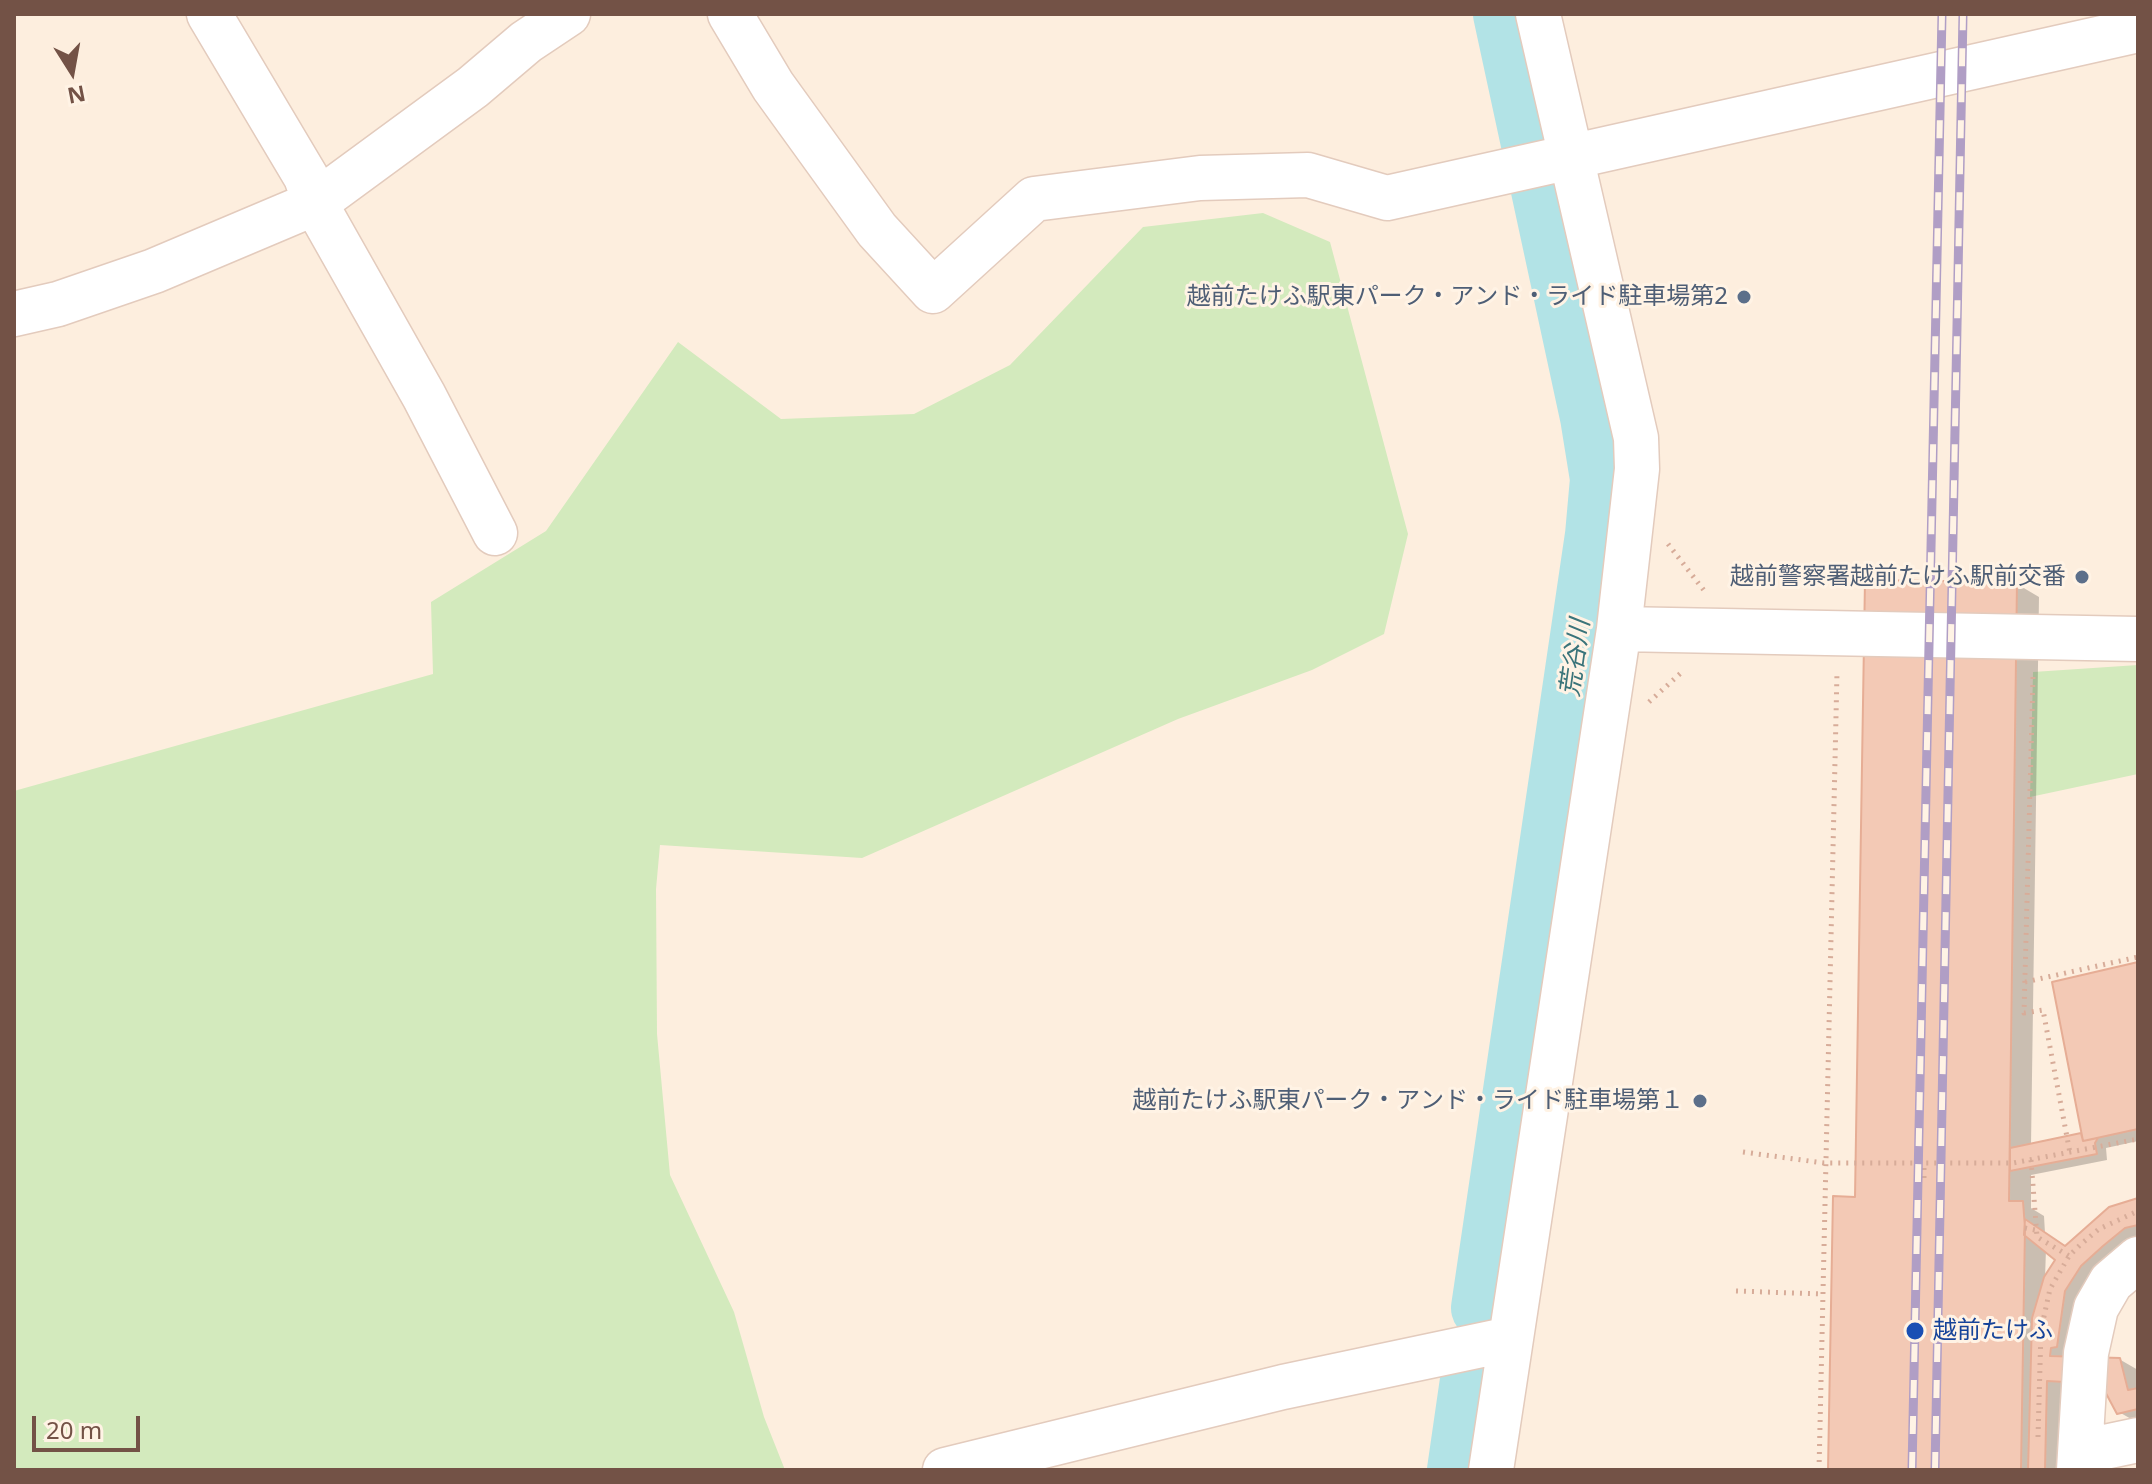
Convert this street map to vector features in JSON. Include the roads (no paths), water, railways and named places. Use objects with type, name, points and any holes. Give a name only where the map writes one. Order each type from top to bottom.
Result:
[{"type":"street","points":[[209,14],[306,177],[315,203],[424,396],[495,533]]},
{"type":"street","points":[[14,314],[58,304],[154,271],[315,203],[473,87],[526,42],[568,14]]},
{"type":"street","points":[[730,14],[773,86],[877,230],[933,291],[1034,199],[1200,178],[1308,175],[1387,198],[2138,30]]},
{"type":"street","points":[[1491,1470],[1500,1342],[1619,629],[1637,469],[1636,438],[1545,161],[1538,14]]},
{"type":"street","points":[[1619,629],[2138,639]]},
{"type":"street","points":[[2138,1259],[2111,1282],[2096,1308],[2086,1353],[2080,1461],[2138,1440]]},
{"type":"street","points":[[945,1470],[1409,1360],[1500,1342]]},
{"type":"waterway","name":"荒谷川","points":[[1483,1308],[1597,535],[1602,479],[1592,417],[1505,14]]},
{"type":"waterway","name":"荒谷川","points":[[1459,1470],[1472,1380]]},
{"type":"railway","points":[[1912,1470],[1942,14]]},
{"type":"railway","points":[[1935,1470],[1963,14]]},
{"type":"place","name":"越前たけふ駅東パーク・アンド・ライド駐車場第2","points":[[1744,297]]},
{"type":"place","name":"越前警察署越前たけふ駅前交番","points":[[2082,577]]},
{"type":"place","name":"越前たけふ駅東パーク・アンド・ライド駐車場第１","points":[[1700,1101]]},
{"type":"place","name":"越前たけふ","points":[[1915,1331]]}]
